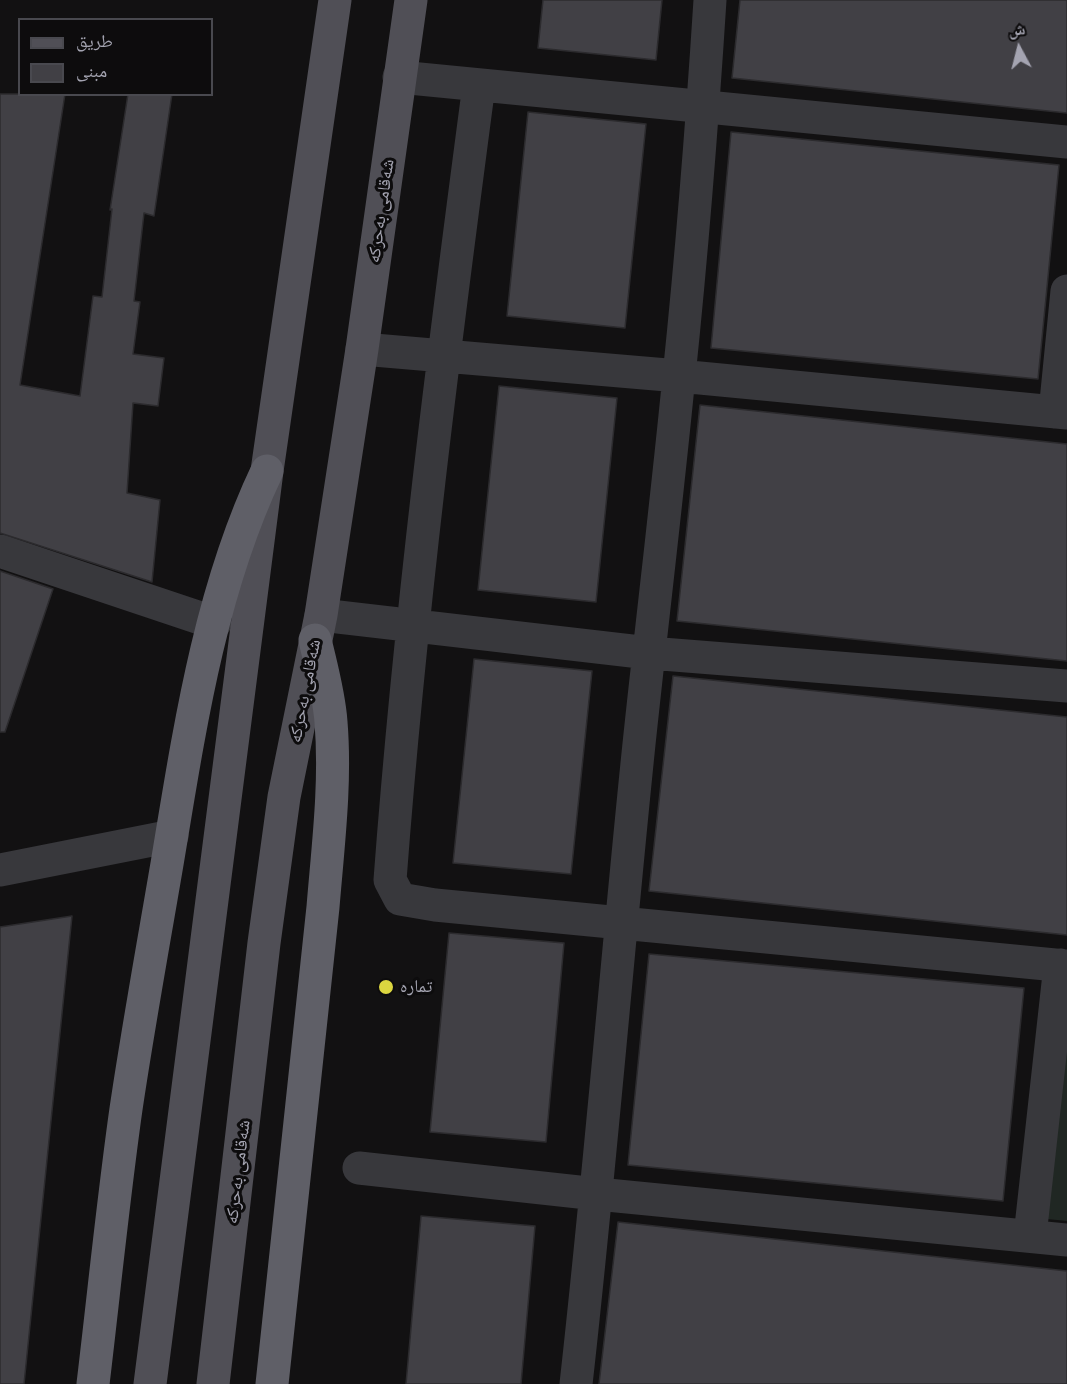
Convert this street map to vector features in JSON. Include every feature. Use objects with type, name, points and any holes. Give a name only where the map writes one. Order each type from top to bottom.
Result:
[{"type":"highway","points":[[93,1384],[126,1109],[194,706],[238,537],[267,471]]},
{"type":"highway","points":[[272,1384],[329,833],[331,720],[318,627]]},
{"type":"main road","points":[[150,1384],[267,471],[335,0]]},
{"type":"main road","name":"شەقامی بەحرکە","points":[[213,1384],[264,943],[284,797],[318,627],[362,349],[411,0]]},
{"type":"street","points":[[576,1384],[597,1194],[621,923],[679,376],[710,0]]},
{"type":"street","points":[[399,77],[1067,142]]},
{"type":"street","points":[[479,85],[443,355],[413,624],[390,880],[400,899],[435,905],[1063,965],[1030,1236]]},
{"type":"street","points":[[362,349],[679,376],[1061,413],[1067,291]]},
{"type":"street","points":[[0,551],[215,623]]},
{"type":"street","points":[[318,627],[413,624],[649,653],[1067,686]]},
{"type":"street","points":[[0,870],[172,836]]},
{"type":"street","points":[[359,1168],[1067,1240]]},
{"type":"shaded area","points":[[1067,1031],[1067,1221],[1047,1219]]},
{"type":"building","points":[[543,0],[662,0],[656,60],[538,48]]},
{"type":"building","points":[[740,0],[1067,0],[1067,113],[732,78]]},
{"type":"building","points":[[0,94],[65,96],[20,385],[80,396],[93,296],[102,297],[112,209],[110,210],[128,96],[172,96],[154,216],[144,213],[134,301],[140,302],[133,354],[164,358],[158,406],[133,403],[127,493],[160,500],[152,582],[0,533]]},
{"type":"building","points":[[528,112],[646,124],[625,328],[507,316]]},
{"type":"building","points":[[731,132],[1059,165],[1038,379],[711,348]]},
{"type":"building","points":[[499,386],[617,398],[596,602],[478,590]]},
{"type":"building","points":[[700,405],[1067,444],[1067,661],[677,621]]},
{"type":"building","points":[[0,571],[53,589],[5,732],[0,732]]},
{"type":"building","points":[[474,659],[592,671],[571,874],[453,863]]},
{"type":"building","points":[[673,676],[1067,717],[1067,935],[649,891]]},
{"type":"building","points":[[72,916],[24,1384],[0,1384],[0,927]]},
{"type":"building","points":[[449,933],[564,943],[546,1142],[430,1132]]},
{"type":"building","points":[[649,954],[1024,988],[1003,1201],[628,1165]]},
{"type":"building","points":[[421,1216],[535,1226],[521,1384],[406,1384]]},
{"type":"building","points":[[618,1222],[1067,1271],[1067,1384],[599,1384]]},
{"type":"place","name":"تمارە","points":[[386,987]]}]
